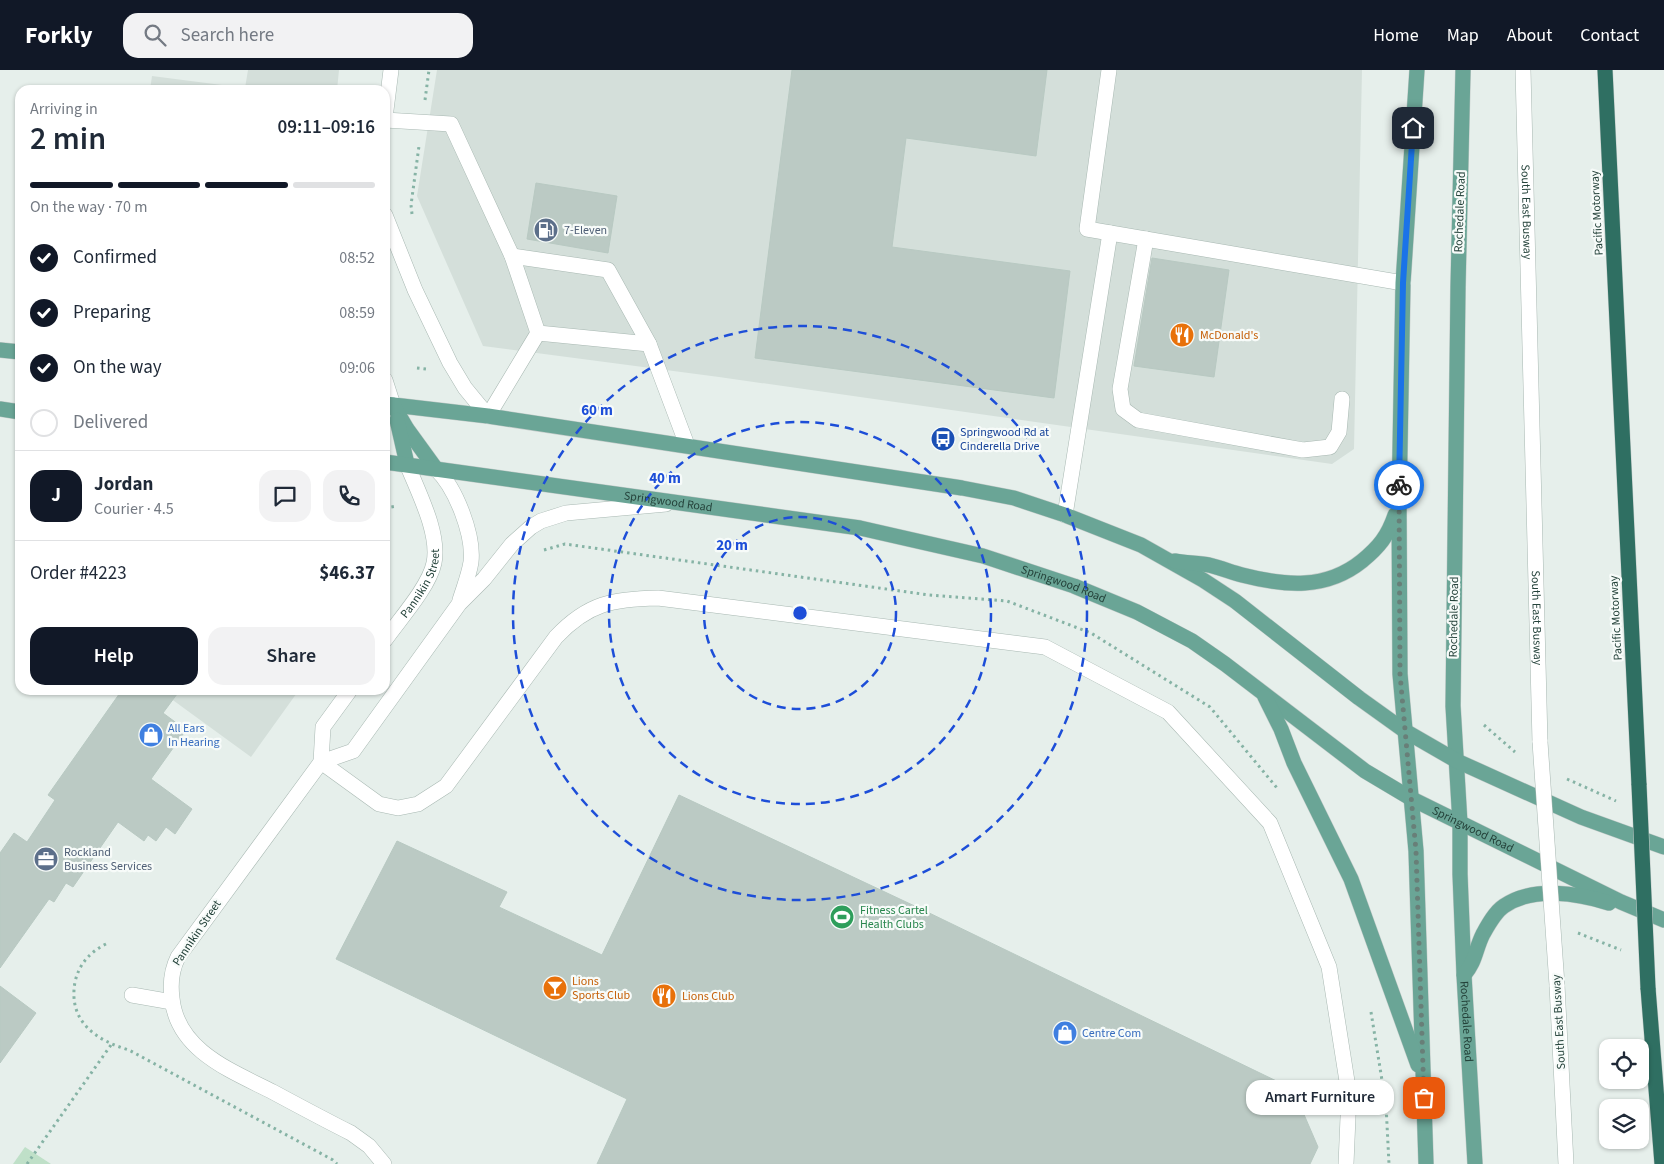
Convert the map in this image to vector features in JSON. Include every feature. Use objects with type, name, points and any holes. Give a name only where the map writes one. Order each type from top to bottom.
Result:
[{"type":"highway","name":"Pacific Motorway","points":[[1605,70],[1648,988],[1662,1164]]},
{"type":"main road","points":[[1417,70],[1403,283],[1399,504],[1400,674],[1416,851],[1426,1164]]},
{"type":"main road","name":"Rochedale Road","points":[[1463,70],[1453,676],[1460,823],[1464,975],[1475,1164]]},
{"type":"main road","points":[[0,350],[15,352]]},
{"type":"main road","points":[[390,404],[488,416],[687,445],[962,488],[1014,498],[1065,515],[1141,545],[1235,600],[1359,698],[1405,731],[1457,761],[1581,817],[1664,848]]},
{"type":"main road","points":[[390,405],[436,469]]},
{"type":"main road","points":[[390,407],[407,464]]},
{"type":"main road","points":[[0,409],[15,411]]},
{"type":"main road","name":"Springwood Road","points":[[390,462],[860,528],[983,556],[1074,586],[1137,612],[1192,641],[1263,692],[1365,771],[1412,799],[1621,902],[1661,919]]},
{"type":"main road","points":[[1169,561],[1209,565],[1278,582],[1307,583],[1321,581],[1346,572],[1369,555],[1390,532],[1399,504]]},
{"type":"main road","points":[[1263,692],[1282,729],[1294,763],[1351,879],[1423,1081]]},
{"type":"main road","points":[[1464,975],[1472,965],[1480,941],[1502,906],[1522,897],[1541,894],[1566,894],[1585,897],[1661,919]]},
{"type":"street","points":[[389,85],[391,70]]},
{"type":"street","points":[[1109,70],[1087,229],[1403,283]]},
{"type":"street","name":"South East Busway","points":[[1522,70],[1540,742],[1557,985],[1566,1164]]},
{"type":"street","points":[[390,120],[451,124],[512,256],[538,333],[488,416],[465,388],[450,363],[415,290],[390,228]]},
{"type":"street","points":[[1065,515],[1110,233]]},
{"type":"street","points":[[1146,239],[1120,390],[1123,409],[1138,420],[1303,450],[1330,447],[1339,432],[1342,399]]},
{"type":"street","points":[[512,256],[608,270],[649,344],[687,445]]},
{"type":"street","points":[[538,333],[649,344]]},
{"type":"street","name":"Pannikin Street","points":[[390,633],[419,592],[434,562],[430,523],[407,464]]},
{"type":"street","points":[[436,469],[462,511],[470,542],[470,567],[458,604]]},
{"type":"street","points":[[321,762],[353,751],[458,604],[488,574],[512,544],[530,527],[556,516],[577,512],[676,503]]},
{"type":"street","points":[[321,762],[379,804],[398,808],[418,804],[446,786],[556,637],[569,623],[586,612],[606,603],[629,599],[658,598],[1045,648],[1168,712],[1270,823],[1329,967],[1349,1094],[1346,1164]]},
{"type":"street","points":[[321,762],[323,727],[346,695]]},
{"type":"street","name":"Pannikin Street","points":[[321,762],[182,951],[172,970],[172,1002],[176,1017],[184,1033],[206,1056],[351,1133],[369,1146],[384,1164]]},
{"type":"street","points":[[132,995],[172,1002]]},
{"type":"path","points":[[414,220],[410,205],[429,70]]},
{"type":"path","points":[[390,507],[397,506]]},
{"type":"path","points":[[1484,725],[1518,755]]},
{"type":"path","points":[[1559,776],[1621,803]]},
{"type":"path","points":[[1576,932],[1629,952]]},
{"type":"path","points":[[1371,1011],[1386,1105],[1389,1164]]},
{"type":"path","points":[[28,1164],[111,1045]]},
{"type":"shaded area","points":[[248,70],[339,70],[338,85],[246,85]]},
{"type":"shaded area","points":[[437,70],[1362,70],[1354,449],[1332,464],[719,377],[483,346],[417,196]]},
{"type":"shaded area","points":[[152,76],[222,85],[151,85]]},
{"type":"shaded area","points":[[166,695],[295,695],[251,757]]},
{"type":"green space","points":[[25,1147],[51,1164],[13,1164]]},
{"type":"building","points":[[792,70],[1047,70],[1036,156],[906,138],[892,247],[1070,271],[1054,398],[755,358]]},
{"type":"building","points":[[536,183],[617,196],[608,253],[527,239]]},
{"type":"building","points":[[1152,258],[1229,270],[1214,377],[1134,366]]},
{"type":"building","points":[[118,695],[176,695],[163,713],[186,730],[151,779],[192,809],[175,834],[166,827],[156,841],[148,835],[144,841],[118,822],[73,887],[66,883],[54,902],[49,899],[0,968],[0,853],[14,833],[27,842],[55,800],[48,795]]},
{"type":"building","points":[[679,795],[921,909],[1293,1089],[1318,1147],[1310,1164],[597,1164],[627,1099],[336,959],[397,841],[507,892],[499,907],[602,955]]},
{"type":"building","points":[[0,986],[36,1013],[0,1063]]},
{"type":"way so far","points":[[1399,485],[1400,674],[1416,851],[1424,1098]]},
{"type":"place","name":"7-Eleven","points":[[546,230]]},
{"type":"place","name":"McDonald's","points":[[1182,335]]},
{"type":"place","name":"Springwood Rd at Cinderella Drive","points":[[943,439]]},
{"type":"place","name":"All Ears In Hearing","points":[[151,735]]},
{"type":"place","name":"Rockland Business Services","points":[[46,859]]},
{"type":"place","name":"Fitness Cartel Health Clubs","points":[[842,917]]},
{"type":"place","name":"Lions Sports Club","points":[[555,988]]},
{"type":"place","name":"Lions Club","points":[[664,996]]},
{"type":"place","name":"Centre Com","points":[[1065,1033]]},
{"type":"place","name":"Amart Furniture","points":[[1424,1098]]},
{"type":"route","points":[[1399,485],[1403,283],[1413,128]]}]
